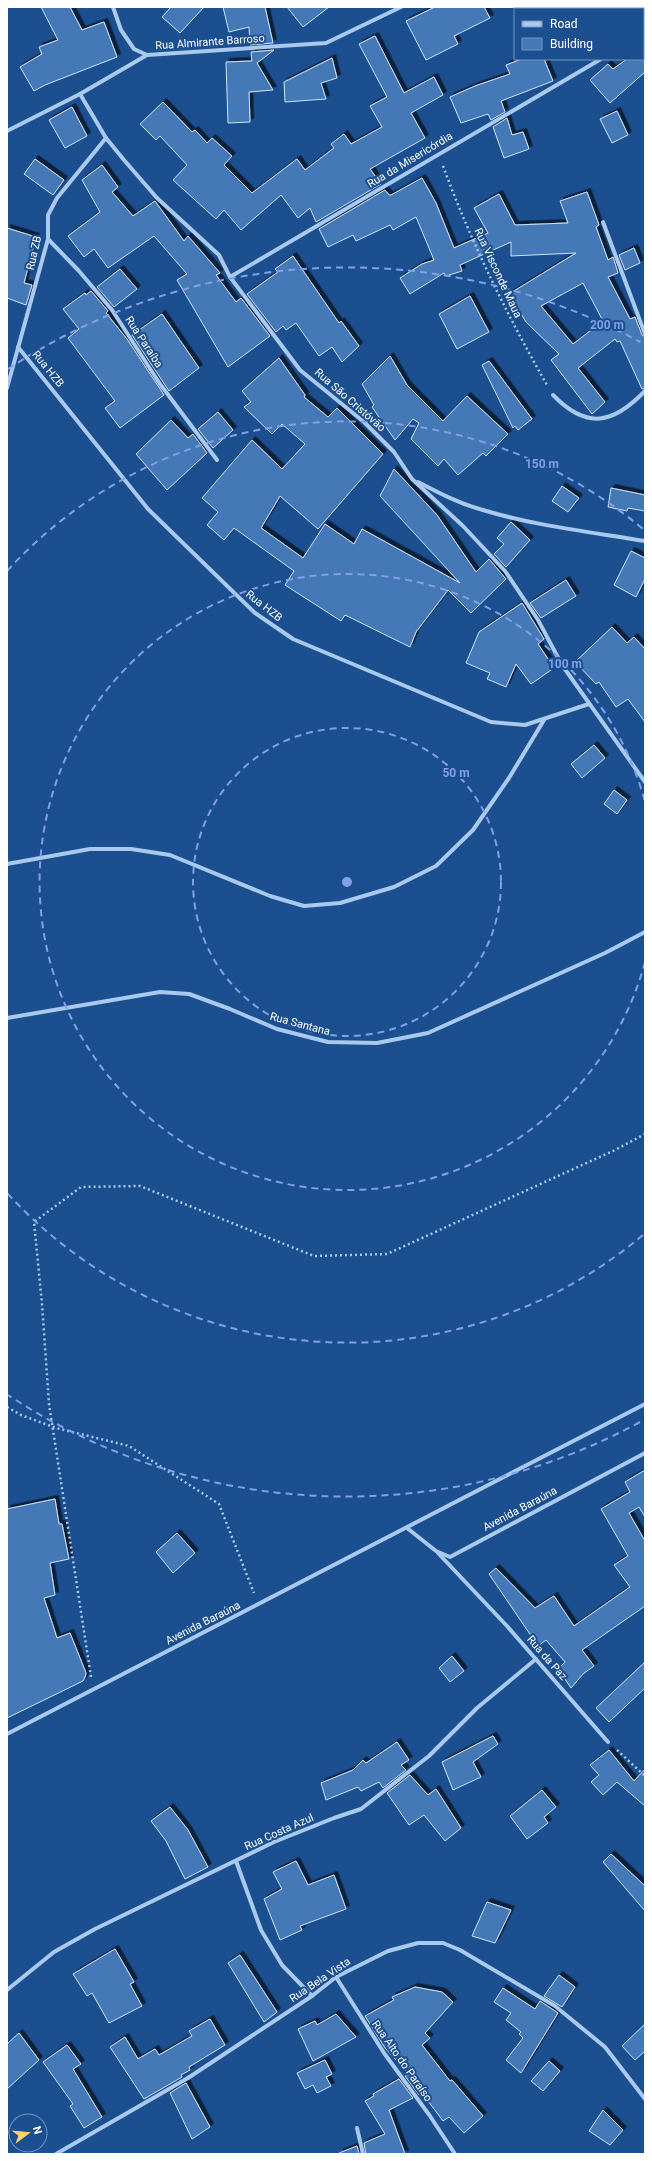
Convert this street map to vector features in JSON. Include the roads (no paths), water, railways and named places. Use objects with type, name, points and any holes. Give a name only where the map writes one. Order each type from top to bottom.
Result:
[{"type":"street","points":[[112,7],[121,30],[134,49],[147,55]]},
{"type":"street","name":"Rua Almirante Barroso","points":[[7,131],[80,94],[147,55],[326,43],[401,7]]},
{"type":"street","name":"Rua da Misericórdia","points":[[230,277],[599,60]]},
{"type":"street","name":"Rua São Cristóvão","points":[[80,94],[106,138],[157,198],[219,255],[230,277],[300,370],[364,422],[394,452],[412,479],[464,526],[505,571],[538,620],[562,665],[645,782]]},
{"type":"street","name":"Rua ZB","points":[[7,388],[48,239],[48,215],[57,198],[106,138]]},
{"type":"street","points":[[603,222],[645,334]]},
{"type":"street","name":"Rua Paraíba","points":[[48,239],[80,271],[112,310],[160,384],[217,460]]},
{"type":"street","name":"Rua HZB","points":[[18,347],[148,509],[255,613],[293,639],[491,722],[525,725],[589,704]]},
{"type":"street","points":[[553,395],[568,410],[581,416],[601,419],[616,416],[630,406],[645,391]]},
{"type":"street","points":[[412,479],[445,496],[482,510],[561,527],[645,541]]},
{"type":"street","points":[[7,864],[90,850],[131,849],[170,855],[270,896],[304,906],[340,903],[394,887],[436,866],[473,830],[509,778],[544,720]]},
{"type":"street","name":"Rua Santana","points":[[7,1018],[160,992],[189,994],[230,1009],[277,1029],[328,1042],[377,1043],[428,1033],[605,953],[645,932]]},
{"type":"street","name":"Avenida Baraúna","points":[[7,1734],[645,1404]]},
{"type":"street","name":"Avenida Baraúna","points":[[407,1528],[436,1551],[450,1557],[645,1453]]},
{"type":"street","name":"Rua da Paz","points":[[436,1551],[536,1659],[608,1742]]},
{"type":"street","name":"Rua Costa Azul","points":[[7,1990],[54,1952],[95,1929],[298,1833],[361,1809],[429,1756],[477,1708],[536,1659]]},
{"type":"street","points":[[236,1861],[261,1930],[282,1966],[312,1996]]},
{"type":"street","name":"Rua Bela Vista","points":[[56,2154],[188,2078],[312,1996],[336,1977],[388,1950],[418,1943],[443,1943],[484,1964],[555,2006],[605,2047],[645,2099]]},
{"type":"street","name":"Rua Alto do Paraíso","points":[[336,1977],[372,2036],[405,2084],[430,2116],[455,2154]]},
{"type":"street","points":[[357,2128],[363,2154]]}]
